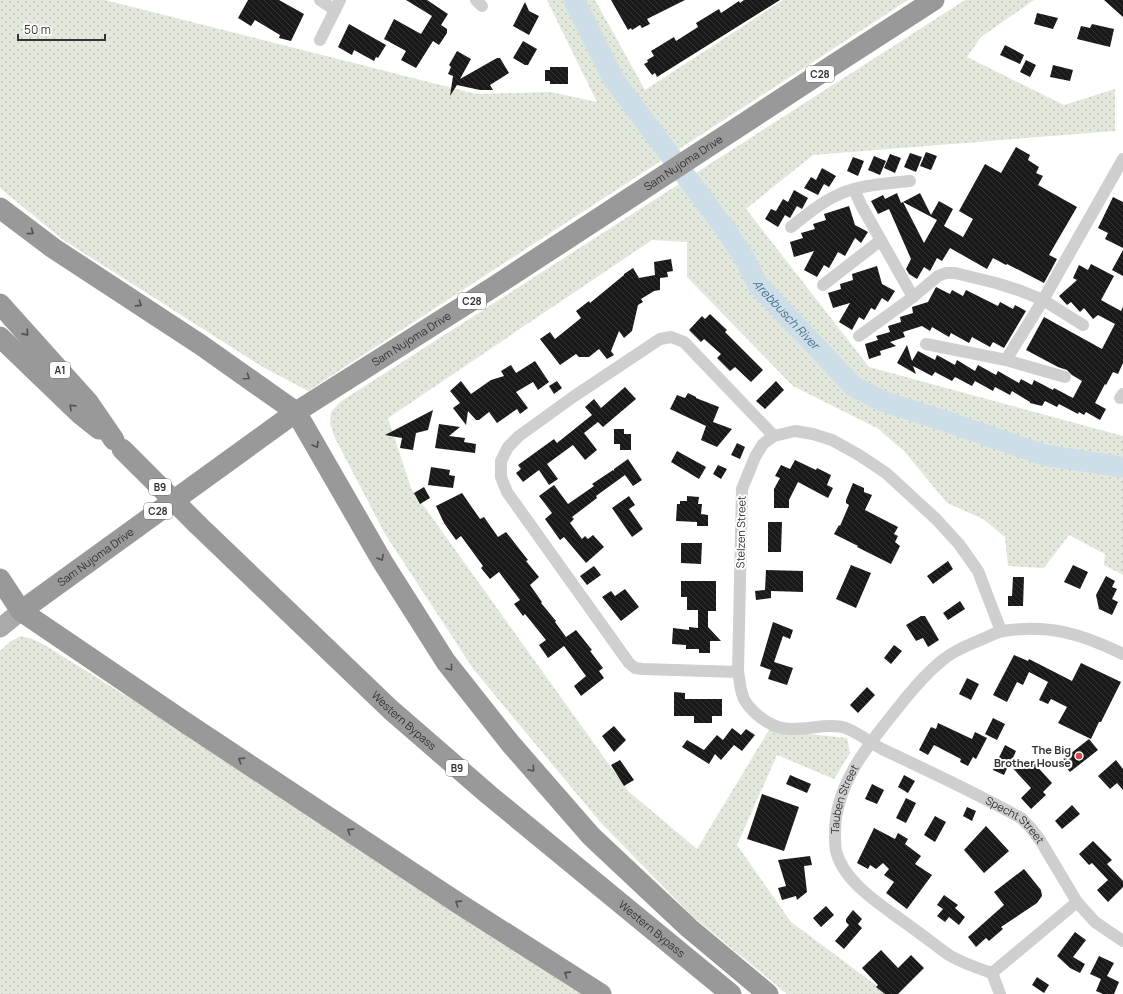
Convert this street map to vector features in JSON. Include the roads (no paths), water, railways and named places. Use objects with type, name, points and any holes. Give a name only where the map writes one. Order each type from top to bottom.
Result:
[{"type":"highway","name":"Sam Nujoma Drive","points":[[21,611],[296,412],[502,282],[934,0]]},
{"type":"highway","points":[[0,208],[53,248],[201,345],[296,412],[382,561],[446,662],[510,743],[591,836],[689,928],[768,994]]},
{"type":"highway","name":"Western Bypass","points":[[0,304],[88,402],[118,444]]},
{"type":"highway","name":"Western Bypass","points":[[0,337],[79,413],[118,444],[198,525],[391,710],[488,794],[731,994]]},
{"type":"highway","points":[[0,579],[21,611],[213,741],[601,994]]},
{"type":"main road","name":"Sam Nujoma Drive","points":[[0,628],[21,611]]},
{"type":"street","points":[[320,0],[337,5],[320,40]]},
{"type":"street","points":[[1006,360],[1043,300],[1123,159]]},
{"type":"street","points":[[790,227],[830,199],[854,189],[910,181]]},
{"type":"street","points":[[854,189],[913,296]]},
{"type":"street","points":[[823,285],[881,240]]},
{"type":"street","points":[[859,336],[938,276],[946,273],[955,273],[1022,291],[1043,300],[1083,324]]},
{"type":"street","points":[[738,672],[642,669],[635,668],[629,663],[507,492],[501,477],[501,461],[508,447],[519,436],[573,397],[660,339],[670,337],[684,342],[774,436]]},
{"type":"street","points":[[926,344],[1006,360],[1064,377]]},
{"type":"street","name":"Stelzen Street","points":[[870,742],[848,729],[838,727],[787,729],[773,725],[760,717],[744,698],[738,672],[742,489],[755,457],[763,444],[774,436],[795,431],[813,434],[838,444],[859,455],[886,473],[936,519],[959,544],[978,571],[1001,631]]},
{"type":"street","name":"Tauben Street","points":[[992,973],[967,964],[949,955],[865,892],[849,876],[840,863],[835,844],[835,817],[844,787],[870,742],[929,672],[945,658],[960,648],[1001,631],[1031,629],[1053,630],[1077,634],[1123,654]]},
{"type":"street","name":"Specht Street","points":[[870,742],[1021,818],[1040,840],[1077,902],[1095,922],[1123,941]]},
{"type":"street","points":[[1000,994],[992,973],[1077,902]]},
{"type":"waterway","name":"Arebbusch River","points":[[574,0],[614,80],[726,230],[743,256],[758,285],[853,386],[882,401],[1044,455],[1123,467]]},
{"type":"place","name":"The Big Brother House","points":[[1079,756]]}]
